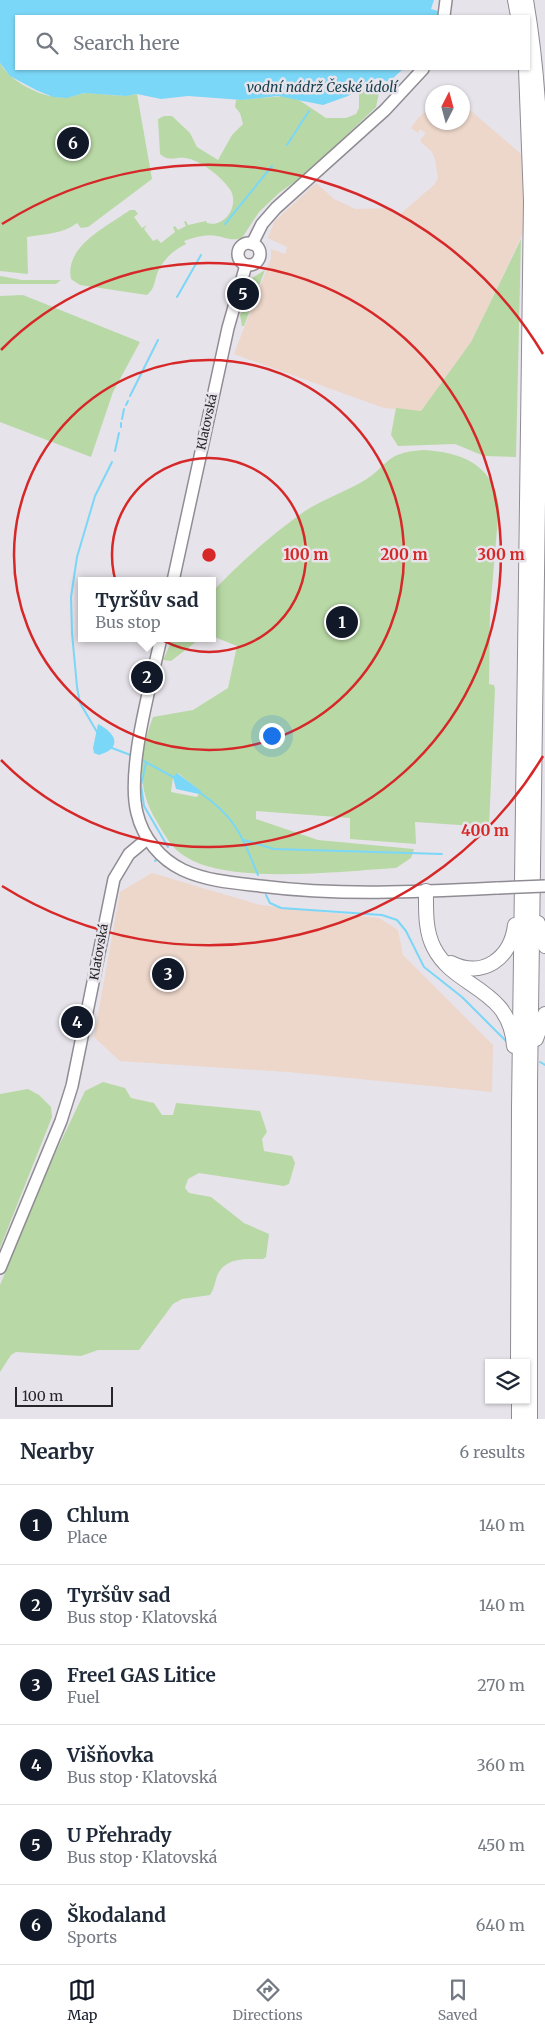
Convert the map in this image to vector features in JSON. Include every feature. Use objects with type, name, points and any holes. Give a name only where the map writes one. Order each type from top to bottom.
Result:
[{"type":"highway","points":[[515,0],[518,15]]},
{"type":"highway","points":[[526,0],[528,15]]},
{"type":"highway","points":[[530,25],[537,70],[541,121],[542,209],[530,1084],[530,1419]]},
{"type":"highway","points":[[518,1359],[519,1108],[531,156],[526,70]]},
{"type":"highway","points":[[534,799],[539,821],[537,921],[545,946]]},
{"type":"highway","points":[[443,960],[473,969],[489,966],[501,958],[510,945],[514,931],[516,898],[522,875]]},
{"type":"highway","points":[[426,891],[429,937],[435,950],[448,967],[487,994],[504,1015],[514,1043],[514,1096],[519,1108]]},
{"type":"highway","points":[[530,1084],[534,1074],[535,1046],[545,1014]]},
{"type":"highway","points":[[519,1404],[519,1419]]},
{"type":"main road","points":[[444,15],[446,0]]},
{"type":"main road","name":"Klatovská","points":[[174,577],[220,366],[246,265],[255,264],[260,258],[259,250],[252,244],[264,222],[276,208],[385,110],[422,70]]},
{"type":"main road","points":[[160,642],[137,757],[134,803],[147,839],[173,864],[209,878],[303,891],[426,891],[545,886]]},
{"type":"main road","name":"Klatovská","points":[[0,1268],[61,1121],[72,1086],[114,879],[129,854],[147,839]]},
{"type":"shaded area","points":[[470,110],[527,159],[536,206],[471,342],[421,411],[384,408],[234,354],[271,258],[271,249],[285,254],[287,247],[268,238],[274,222],[316,183],[334,199],[356,209],[392,208],[398,216],[434,185],[438,178],[435,159],[432,152],[420,141],[426,133],[420,129],[418,133],[411,128],[418,118],[425,112],[425,130],[470,130]]},
{"type":"shaded area","points":[[152,873],[260,905],[379,918],[398,930],[403,955],[493,1045],[492,1092],[288,1072],[120,1061],[94,1037],[120,892]]},
{"type":"green space","points":[[0,63],[20,83],[49,96],[70,97],[86,93],[137,94],[152,179],[88,227],[81,228],[77,223],[60,231],[27,237],[28,274],[0,271]]},
{"type":"green space","points":[[368,87],[379,93],[376,107],[306,174],[280,192],[259,212],[242,238],[232,239],[209,235],[184,241],[186,244],[170,255],[161,265],[152,289],[147,295],[80,285],[71,279],[71,267],[74,257],[81,247],[100,230],[130,210],[135,210],[138,214],[134,217],[142,228],[147,225],[144,229],[153,241],[157,239],[161,243],[175,232],[173,227],[175,226],[178,230],[186,226],[184,222],[186,221],[188,225],[206,221],[213,224],[228,215],[233,203],[231,191],[211,170],[191,159],[169,159],[160,154],[158,119],[164,116],[172,116],[190,133],[197,147],[218,160],[232,135],[243,124],[240,113],[235,107],[236,100],[286,96],[299,100],[326,118],[346,118],[356,114],[359,108],[359,92]]},
{"type":"green space","points":[[521,239],[516,457],[484,456],[455,444],[398,446],[391,435],[396,408],[421,411],[471,342]]},
{"type":"green space","points":[[265,270],[244,326],[242,326],[240,315],[252,278]]},
{"type":"green space","points":[[0,276],[22,280],[61,280],[56,284],[0,284]]},
{"type":"green space","points":[[23,295],[140,342],[113,392],[91,457],[0,422],[0,296]]},
{"type":"green space","points":[[423,450],[437,451],[462,458],[482,470],[496,492],[499,506],[490,611],[489,684],[494,685],[495,689],[489,827],[415,822],[416,844],[350,839],[350,818],[256,811],[256,819],[318,840],[414,849],[411,858],[396,868],[318,873],[257,874],[230,871],[205,866],[186,857],[169,842],[150,809],[143,784],[143,758],[148,731],[153,717],[193,710],[228,688],[237,646],[216,638],[216,588],[280,529],[318,503],[370,477],[387,462],[400,454]],"holes":[[[178,773],[200,791],[197,797],[171,792],[173,777]]]},
{"type":"green space","points":[[171,642],[196,642],[171,661],[163,660]]},
{"type":"green space","points":[[103,1082],[125,1088],[131,1098],[154,1103],[162,1115],[173,1115],[176,1103],[260,1111],[267,1132],[262,1139],[264,1151],[292,1156],[295,1163],[289,1184],[284,1186],[199,1173],[188,1179],[185,1188],[189,1193],[211,1197],[244,1223],[269,1234],[266,1257],[263,1259],[236,1260],[225,1265],[217,1276],[210,1295],[182,1299],[173,1304],[139,1350],[98,1350],[81,1356],[16,1352],[11,1355],[0,1372],[0,1285],[52,1160],[85,1091]]},
{"type":"green space","points":[[28,1089],[39,1095],[51,1107],[52,1117],[0,1248],[0,1094]]},
{"type":"water","name":"vodní nádrž České údolí","points":[[0,0],[434,0],[431,9],[438,11],[437,15],[15,15],[15,70],[402,70],[389,82],[377,78],[348,96],[323,105],[278,96],[242,100],[188,96],[161,99],[137,94],[126,96],[84,93],[67,98],[53,97],[10,76],[0,63]]},
{"type":"water","points":[[98,724],[113,736],[114,740],[112,748],[99,755],[94,753],[93,748]]},
{"type":"water","points":[[177,773],[201,791],[199,794],[176,789],[173,777]]},
{"type":"waterway","points":[[287,145],[309,111]]},
{"type":"waterway","points":[[225,224],[272,166]]},
{"type":"waterway","points":[[177,297],[201,255]]},
{"type":"waterway","points":[[130,396],[158,340]]},
{"type":"waterway","points":[[126,405],[128,401]]},
{"type":"waterway","points":[[122,419],[124,409]]},
{"type":"waterway","points":[[115,451],[119,433]]},
{"type":"waterway","points":[[97,732],[80,703],[72,633],[71,597],[77,557],[95,496],[112,462]]},
{"type":"waterway","points":[[112,748],[133,756]]},
{"type":"waterway","points":[[140,759],[175,778]]},
{"type":"waterway","points":[[146,763],[141,785],[144,806],[168,847]]},
{"type":"waterway","points":[[199,792],[212,801],[230,819],[242,838],[258,875]]},
{"type":"waterway","points":[[244,840],[274,849],[442,854]]},
{"type":"waterway","points":[[266,895],[270,903],[281,908],[382,915],[397,920],[406,931],[424,967],[462,997],[507,1042]]},
{"type":"waterway","points":[[540,1062],[545,1065]]},
{"type":"place","name":"Škodaland","points":[[73,143]]},
{"type":"place","name":"U Přehrady","points":[[243,294]]},
{"type":"place","name":"Chlum","points":[[342,622]]},
{"type":"place","name":"Tyršův sad","points":[[147,677]]},
{"type":"place","name":"Free1 GAS Litice","points":[[168,974]]},
{"type":"place","name":"Višňovka","points":[[77,1022]]}]
